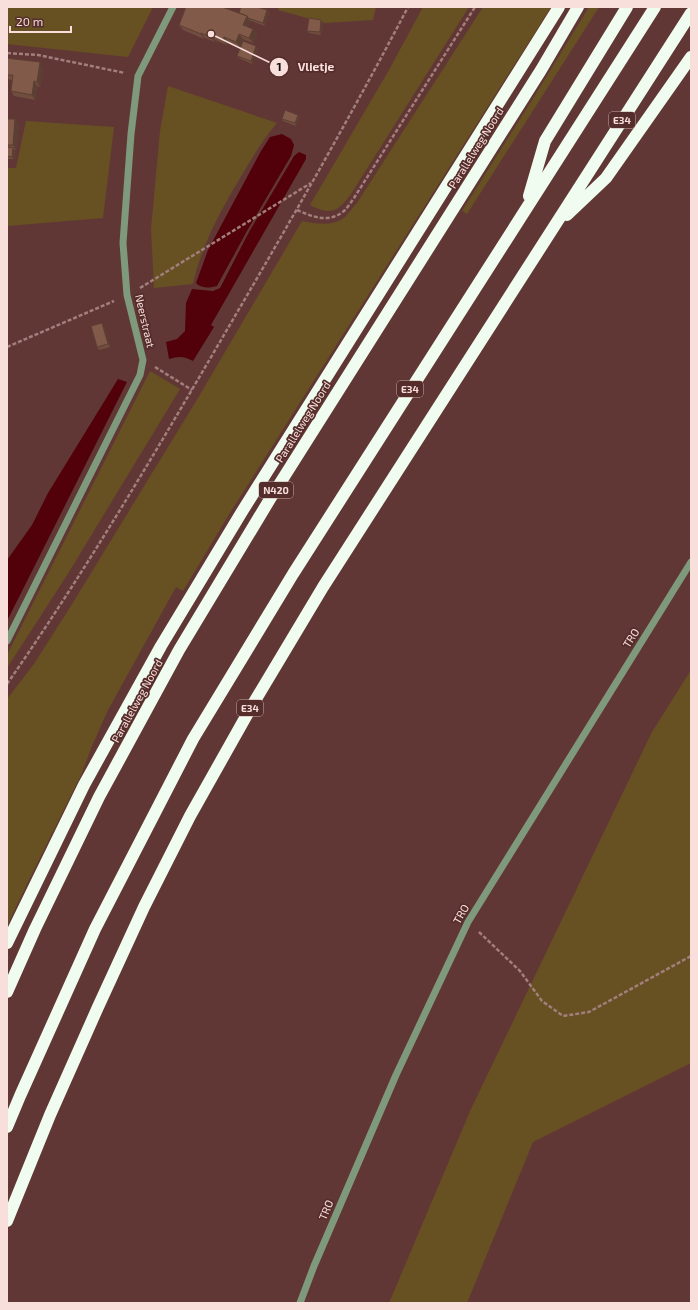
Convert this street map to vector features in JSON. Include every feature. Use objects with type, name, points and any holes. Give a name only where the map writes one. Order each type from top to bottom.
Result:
[{"type":"highway","name":"Parallelweg Noord","points":[[7,943],[84,785],[161,646],[243,510],[559,7]]},
{"type":"highway","name":"Parallelweg Noord","points":[[7,992],[35,929],[99,797],[179,650],[270,499],[540,70],[578,7]]},
{"type":"highway","points":[[526,209],[545,141],[627,7]]},
{"type":"highway","name":"E34","points":[[7,1127],[94,929],[193,739],[293,574],[655,7]]},
{"type":"highway","name":"E34","points":[[7,1221],[50,1115],[144,907],[190,816],[253,704],[323,587],[691,13]]},
{"type":"highway","points":[[553,228],[606,178],[691,57]]},
{"type":"street","name":"Neerstraat","points":[[7,641],[140,375],[143,360],[127,295],[123,243],[132,134],[138,76],[173,7]]},
{"type":"street","name":"TRO","points":[[300,1303],[314,1266],[396,1075],[468,922],[691,562]]},
{"type":"path","points":[[7,684],[37,640],[114,519],[192,390],[297,210],[408,7]]},
{"type":"path","points":[[297,210],[321,218],[333,217],[345,210],[475,7]]},
{"type":"path","points":[[7,53],[38,55],[138,76]]},
{"type":"path","points":[[7,347],[127,295],[312,183]]},
{"type":"path","points":[[143,360],[192,390]]},
{"type":"path","points":[[468,922],[520,971],[542,1001],[563,1016],[589,1012],[691,956]]},
{"type":"shaded area","points":[[7,7],[153,7],[128,57],[7,44]]},
{"type":"shaded area","points":[[279,7],[376,7],[373,20],[325,23],[278,10]]},
{"type":"shaded area","points":[[423,7],[469,7],[351,194],[342,205],[334,210],[324,210],[310,205],[389,70]]},
{"type":"shaded area","points":[[483,7],[551,7],[228,516],[183,591],[176,587],[108,710],[82,773],[7,926],[7,699],[34,664],[74,601],[198,398],[302,221],[319,224],[331,223],[342,219],[349,213],[357,203]]},
{"type":"shaded area","points":[[589,7],[599,7],[467,214],[462,211],[534,97]]},
{"type":"shaded area","points":[[168,86],[277,123],[256,152],[221,211],[202,254],[193,284],[154,288],[151,229],[160,131]]},
{"type":"shaded area","points":[[26,121],[114,127],[103,218],[7,226],[7,168],[16,168]]},
{"type":"shaded area","points":[[282,134],[291,139],[294,145],[291,156],[217,286],[206,288],[198,285],[196,283],[208,250],[261,151],[270,137]]},
{"type":"shaded area","points":[[299,152],[306,155],[306,159],[211,325],[214,327],[193,361],[181,357],[169,359],[166,342],[177,339],[185,331],[186,303],[192,289],[213,291],[220,288],[249,232],[294,156]]},
{"type":"shaded area","points":[[150,371],[180,389],[69,572],[7,668],[7,655]]},
{"type":"shaded area","points":[[118,379],[127,382],[7,621],[7,560],[32,525],[48,493]]},
{"type":"shaded area","points":[[691,670],[691,1063],[533,1142],[467,1303],[389,1303],[471,1109],[652,732]]},
{"type":"building","points":[[186,7],[222,7],[247,16],[243,25],[253,29],[249,38],[239,34],[236,42],[224,37],[223,40],[212,35],[211,37],[201,34],[179,25]]},
{"type":"building","points":[[241,7],[257,7],[267,10],[263,23],[239,13]]},
{"type":"building","points":[[309,18],[321,20],[320,32],[307,31]]},
{"type":"building","points":[[243,41],[256,46],[251,61],[237,56]]},
{"type":"building","points":[[7,58],[40,62],[37,82],[34,81],[32,95],[11,91],[13,75],[7,75]]},
{"type":"building","points":[[285,110],[298,115],[295,123],[282,119]]},
{"type":"building","points":[[7,119],[15,119],[13,145],[7,145]]},
{"type":"building","points":[[7,147],[13,148],[12,157],[7,156]]},
{"type":"building","points":[[102,323],[108,344],[97,347],[91,326]]},
{"type":"place","name":"Vlietje","points":[[211,34]]}]
